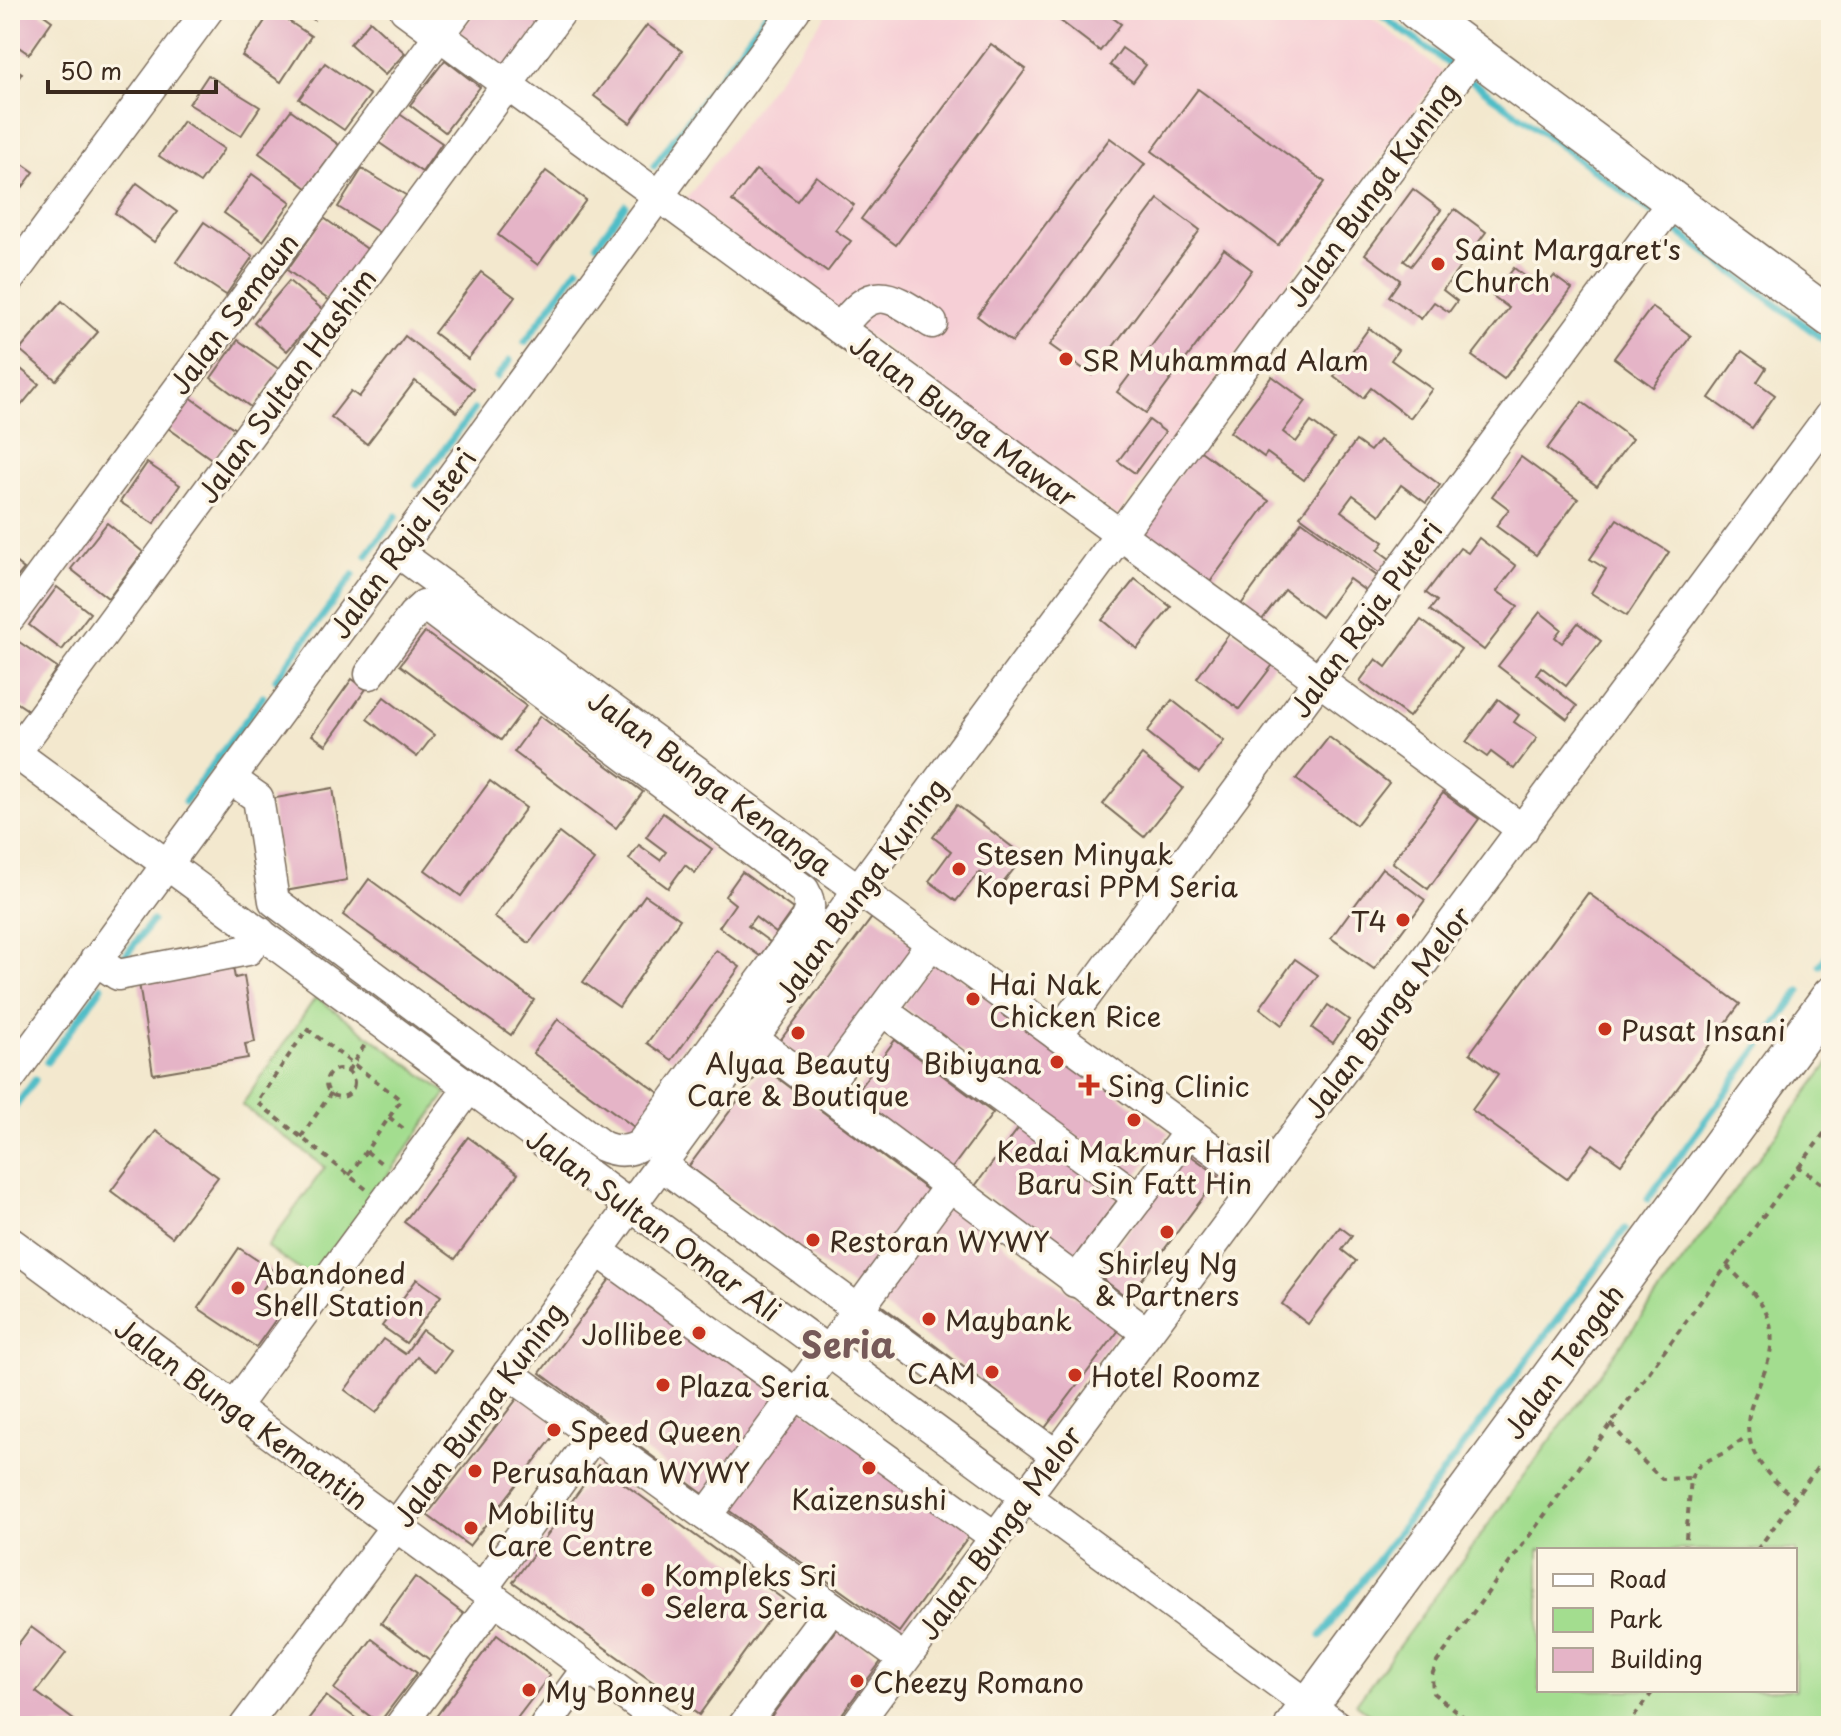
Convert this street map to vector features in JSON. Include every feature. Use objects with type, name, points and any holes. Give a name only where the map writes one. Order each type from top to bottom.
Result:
[{"type":"main road","points":[[1416,10],[1831,318]]},
{"type":"main road","name":"Jalan Tengah","points":[[1313,1719],[1831,996]]},
{"type":"street","points":[[14,263],[208,10]]},
{"type":"street","name":"Jalan Bunga Mawar","points":[[405,10],[1523,830]]},
{"type":"street","name":"Jalan Semaun","points":[[10,617],[458,10]]},
{"type":"street","name":"Jalan Sultan Hashim","points":[[12,754],[562,10]]},
{"type":"street","name":"Jalan Raja Isteri","points":[[10,1078],[795,10]]},
{"type":"street","name":"Jalan Bunga Kuning","points":[[245,1726],[396,1526],[753,1039],[858,890],[1474,54]]},
{"type":"street","name":"Jalan Raja Puteri","points":[[1057,1035],[1673,201]]},
{"type":"street","points":[[840,329],[864,302],[881,296],[894,300],[932,323]]},
{"type":"street","name":"Jalan Bunga Melor","points":[[855,1726],[1831,414]]},
{"type":"street","name":"Jalan Bunga Kenanga","points":[[396,551],[1259,1183]]},
{"type":"street","points":[[274,901],[602,1146],[623,1151],[641,1144],[810,912],[811,902],[795,882],[424,605],[413,615],[370,674]]},
{"type":"street","name":"Jalan Sultan Omar Ali","points":[[12,754],[258,930],[1026,1496],[1313,1719]]},
{"type":"street","points":[[95,960],[118,975],[248,950],[274,901],[258,798],[231,779]]},
{"type":"street","points":[[822,1091],[931,944]]},
{"type":"street","points":[[883,1011],[1139,1198]]},
{"type":"street","points":[[753,1039],[1147,1333]]},
{"type":"street","points":[[234,1407],[469,1088]]},
{"type":"street","points":[[1075,1282],[1188,1133]]},
{"type":"street","points":[[661,1165],[1056,1455]]},
{"type":"street","points":[[706,1516],[950,1185]]},
{"type":"street","name":"Jalan Bunga Kemantin","points":[[10,1242],[667,1726]]},
{"type":"street","points":[[598,1251],[995,1537]]},
{"type":"street","points":[[508,1373],[904,1659]]},
{"type":"street","points":[[400,1726],[594,1435]]},
{"type":"street","points":[[743,1726],[832,1607]]},
{"type":"street","points":[[545,1726],[588,1667]]},
{"type":"path","points":[[348,1071],[380,1021]]},
{"type":"path","points":[[349,1175],[401,1100],[307,1029],[257,1102],[349,1175],[367,1189],[360,1198]]},
{"type":"path","points":[[339,1069],[348,1071],[354,1078],[351,1092],[339,1097],[331,1093],[326,1086],[327,1076],[339,1069]]},
{"type":"path","points":[[301,1137],[331,1093]]},
{"type":"path","points":[[1475,1726],[1433,1693],[1432,1675],[1437,1662],[1831,1124]]},
{"type":"path","points":[[366,1151],[402,1178]]},
{"type":"path","points":[[1799,1167],[1831,1190]]},
{"type":"path","points":[[1727,1266],[1739,1277],[1769,1319],[1771,1345],[1767,1371],[1751,1405],[1747,1436],[1760,1464],[1776,1485],[1795,1498]]},
{"type":"path","points":[[1611,1424],[1662,1479],[1691,1478]]},
{"type":"path","points":[[1685,1548],[1691,1478],[1700,1464],[1724,1453],[1747,1436]]},
{"type":"path","points":[[1758,1548],[1831,1449]]},
{"type":"path","points":[[1627,1726],[1652,1692]]},
{"type":"shaded area","name":"SR Muhammad Alam","points":[[830,10],[1361,10],[1443,72],[1117,516],[684,202]]},
{"type":"green space","points":[[316,997],[447,1093],[313,1279],[267,1247],[325,1167],[242,1105]]},
{"type":"green space","points":[[1831,1060],[1831,1726],[1385,1726],[1356,1704]]},
{"type":"building","points":[[10,10],[37,10],[52,21],[29,54],[10,41]]},
{"type":"building","points":[[272,10],[311,36],[281,82],[242,56]]},
{"type":"building","points":[[301,10],[323,10],[314,20]]},
{"type":"building","points":[[477,10],[538,10],[547,17],[507,70],[459,34]]},
{"type":"building","points":[[1065,10],[1102,10],[1121,24],[1100,51],[1058,19]]},
{"type":"building","points":[[370,21],[405,53],[385,75],[350,44]]},
{"type":"building","points":[[647,25],[682,51],[630,123],[594,96]]},
{"type":"building","points":[[991,44],[1026,69],[896,245],[861,219]]},
{"type":"building","points":[[1122,48],[1146,65],[1133,82],[1110,65]]},
{"type":"building","points":[[445,60],[480,87],[445,132],[410,105]]},
{"type":"building","points":[[325,63],[370,95],[344,130],[299,99]]},
{"type":"building","points":[[10,65],[22,73],[10,91]]},
{"type":"building","points":[[208,75],[260,107],[241,136],[189,104]]},
{"type":"building","points":[[1198,89],[1325,182],[1278,245],[1152,151]]},
{"type":"building","points":[[291,110],[339,145],[307,188],[259,153]]},
{"type":"building","points":[[398,113],[442,143],[422,172],[378,142]]},
{"type":"building","points":[[183,121],[224,149],[200,183],[159,156]]},
{"type":"building","points":[[1110,138],[1145,164],[1012,342],[977,316]]},
{"type":"building","points":[[10,155],[34,172],[10,204]]},
{"type":"building","points":[[362,169],[409,197],[385,236],[338,207]]},
{"type":"building","points":[[756,170],[797,201],[816,176],[854,205],[835,230],[851,241],[827,272],[732,201]]},
{"type":"building","points":[[546,171],[586,200],[538,265],[498,235]]},
{"type":"building","points":[[252,174],[291,202],[263,241],[224,213]]},
{"type":"building","points":[[137,183],[177,212],[154,242],[115,213]]},
{"type":"building","name":"Saint Margaret's Church","points":[[1413,189],[1441,210],[1404,261],[1411,266],[1455,209],[1486,232],[1443,290],[1457,301],[1449,312],[1434,302],[1421,319],[1389,296],[1400,280],[1365,254]]},
{"type":"building","points":[[1158,199],[1200,230],[1092,375],[1050,345]]},
{"type":"building","points":[[324,218],[370,251],[333,303],[287,270]]},
{"type":"building","points":[[204,222],[253,256],[226,295],[176,262]]},
{"type":"building","points":[[1224,249],[1252,270],[1146,413],[1117,392]]},
{"type":"building","points":[[1514,268],[1543,290],[1554,276],[1572,289],[1504,379],[1472,356],[1509,308],[1493,296]]},
{"type":"building","points":[[481,272],[515,297],[468,359],[434,333]]},
{"type":"building","points":[[289,281],[323,310],[287,351],[254,322]]},
{"type":"building","points":[[62,301],[98,332],[56,380],[20,350]]},
{"type":"building","points":[[1652,307],[1691,336],[1653,387],[1614,358]]},
{"type":"building","points":[[1369,328],[1398,350],[1391,360],[1432,389],[1410,418],[1371,388],[1363,398],[1334,376]]},
{"type":"building","points":[[405,336],[474,389],[457,412],[415,381],[367,444],[331,417],[351,391],[359,397]]},
{"type":"building","points":[[238,340],[280,370],[252,408],[211,378]]},
{"type":"building","points":[[1742,351],[1766,368],[1757,382],[1775,395],[1752,428],[1709,398]]},
{"type":"building","points":[[10,360],[39,384],[10,419]]},
{"type":"building","points":[[1272,376],[1306,401],[1283,432],[1296,442],[1311,422],[1334,439],[1304,480],[1267,453],[1264,457],[1230,432]]},
{"type":"building","points":[[190,397],[235,429],[213,460],[168,428]]},
{"type":"building","points":[[1582,402],[1632,439],[1597,486],[1547,449]]},
{"type":"building","points":[[1149,420],[1165,432],[1135,473],[1118,461]]},
{"type":"building","points":[[1379,440],[1440,485],[1426,503],[1401,485],[1380,515],[1353,495],[1341,511],[1384,542],[1378,550],[1394,562],[1383,576],[1300,516],[1356,441],[1370,451]]},
{"type":"building","points":[[1198,449],[1269,501],[1210,582],[1138,530]]},
{"type":"building","points":[[1521,457],[1578,499],[1536,555],[1496,526],[1509,509],[1492,496]]},
{"type":"building","points":[[147,463],[180,485],[154,524],[120,502]]},
{"type":"building","points":[[1617,519],[1669,552],[1627,616],[1591,593],[1606,569],[1590,559]]},
{"type":"building","points":[[1302,521],[1381,579],[1370,594],[1349,579],[1321,617],[1285,590],[1261,621],[1240,606]]},
{"type":"building","points":[[107,523],[143,552],[108,598],[71,569]]},
{"type":"building","points":[[1479,538],[1516,566],[1497,591],[1518,606],[1484,650],[1430,610],[1437,601],[1426,593],[1460,548],[1468,553]]},
{"type":"building","points":[[10,558],[24,569],[10,586]]},
{"type":"building","points":[[1135,579],[1171,607],[1137,649],[1102,620]]},
{"type":"building","points":[[57,587],[90,613],[62,650],[29,625]]},
{"type":"building","points":[[1540,612],[1561,629],[1555,637],[1562,643],[1578,623],[1601,641],[1566,686],[1541,667],[1536,674],[1577,706],[1567,719],[1498,666]]},
{"type":"building","points":[[1421,620],[1461,649],[1409,717],[1360,681],[1376,659],[1386,667]]},
{"type":"building","points":[[1232,630],[1275,662],[1239,709],[1197,678]]},
{"type":"building","points":[[425,632],[526,706],[501,740],[400,665]]},
{"type":"building","points":[[12,637],[57,668],[28,710],[10,698]]},
{"type":"building","points":[[352,679],[366,689],[326,745],[312,735]]},
{"type":"building","points":[[384,697],[434,735],[417,757],[367,719]]},
{"type":"building","points":[[1498,699],[1519,715],[1514,722],[1537,738],[1514,769],[1491,752],[1487,757],[1466,742]]},
{"type":"building","points":[[1172,700],[1224,741],[1199,773],[1147,732]]},
{"type":"building","points":[[540,716],[643,792],[616,828],[514,752]]},
{"type":"building","points":[[1329,737],[1389,783],[1356,825],[1296,779]]},
{"type":"building","points":[[1142,755],[1183,788],[1144,837],[1103,804]]},
{"type":"building","points":[[490,781],[526,808],[461,896],[425,870]]},
{"type":"building","points":[[333,788],[347,880],[285,891],[270,799]]},
{"type":"building","points":[[1443,793],[1479,819],[1428,889],[1392,862]]},
{"type":"building","points":[[957,805],[1024,856],[999,888],[979,872],[956,901],[929,881],[951,851],[933,837]]},
{"type":"building","points":[[663,813],[712,849],[695,873],[685,865],[668,888],[629,859],[639,845],[660,860],[666,852],[646,837]]},
{"type":"building","points":[[559,833],[594,860],[529,943],[494,917]]},
{"type":"building","points":[[1382,868],[1425,900],[1374,969],[1331,938]]},
{"type":"building","points":[[742,872],[793,909],[776,933],[755,917],[748,926],[770,942],[760,956],[719,927],[735,904],[725,896]]},
{"type":"building","points":[[369,879],[534,1000],[511,1035],[343,915]]},
{"type":"building","name":"Pusat Insani","points":[[1588,893],[1740,1004],[1621,1164],[1593,1144],[1567,1179],[1472,1110],[1498,1074],[1470,1053]]},
{"type":"building","points":[[645,895],[680,919],[619,1007],[583,982]]},
{"type":"building","points":[[874,915],[916,947],[821,1073],[779,1042]]},
{"type":"building","points":[[716,950],[740,967],[672,1060],[647,1043]]},
{"type":"building","points":[[1295,959],[1318,975],[1282,1025],[1260,1008]]},
{"type":"building","points":[[937,960],[1169,1133],[1134,1179],[902,1006]]},
{"type":"building","points":[[233,967],[235,978],[244,976],[255,1042],[245,1044],[248,1058],[153,1074],[139,983]]},
{"type":"building","points":[[1328,1005],[1349,1020],[1333,1043],[1312,1028]]},
{"type":"building","points":[[558,1019],[662,1095],[637,1129],[533,1053]]},
{"type":"building","points":[[895,1040],[993,1113],[949,1172],[851,1099]]},
{"type":"building","points":[[763,1067],[934,1195],[860,1293],[689,1166]]},
{"type":"building","points":[[1021,1125],[1119,1198],[1073,1259],[975,1186]]},
{"type":"building","points":[[156,1131],[218,1177],[172,1237],[111,1191]]},
{"type":"building","points":[[468,1137],[518,1174],[455,1259],[404,1222]]},
{"type":"building","points":[[1187,1153],[1219,1176],[1128,1298],[1096,1274]]},
{"type":"building","points":[[950,1204],[1119,1330],[1045,1428],[877,1302]]},
{"type":"building","points":[[1340,1227],[1352,1236],[1342,1250],[1356,1261],[1308,1324],[1282,1304]]},
{"type":"building","name":"Abandoned Shell Station","points":[[239,1248],[275,1272],[253,1303],[276,1319],[256,1347],[198,1308]]},
{"type":"building","name":"Plaza Seria","points":[[616,1271],[787,1397],[710,1499],[540,1373]]},
{"type":"building","points":[[417,1279],[441,1296],[406,1343],[382,1326]]},
{"type":"building","points":[[422,1330],[451,1351],[436,1371],[417,1357],[376,1413],[345,1390],[383,1339],[405,1354]]},
{"type":"building","points":[[520,1395],[561,1427],[469,1546],[427,1515]]},
{"type":"building","points":[[797,1405],[973,1530],[899,1632],[724,1507]]},
{"type":"building","name":"Kompleks Sri Selera Seria","points":[[598,1465],[783,1599],[699,1715],[513,1582]]},
{"type":"building","points":[[415,1577],[464,1614],[430,1660],[381,1623]]},
{"type":"building","points":[[31,1627],[66,1653],[36,1692],[82,1726],[10,1726],[10,1655]]},
{"type":"building","points":[[838,1627],[882,1660],[833,1726],[764,1726]]},
{"type":"building","points":[[497,1635],[550,1675],[511,1726],[429,1726]]},
{"type":"building","points":[[372,1639],[417,1673],[379,1723],[334,1689]]},
{"type":"building","points":[[326,1696],[366,1726],[303,1726]]},
{"type":"waterway","points":[[654,166],[769,10]]},
{"type":"waterway","points":[[1374,10],[1453,67]]},
{"type":"waterway","points":[[1469,79],[1651,212]]},
{"type":"waterway","points":[[597,244],[625,205]]},
{"type":"waterway","points":[[1673,228],[1831,345]]},
{"type":"waterway","points":[[525,342],[578,268]]},
{"type":"waterway","points":[[497,377],[510,361]]},
{"type":"waterway","points":[[417,485],[474,410]]},
{"type":"waterway","points":[[367,555],[396,516]]},
{"type":"waterway","points":[[276,679],[353,575]]},
{"type":"waterway","points":[[185,802],[263,697]]},
{"type":"waterway","points":[[123,959],[152,921]]},
{"type":"waterway","points":[[1820,965],[1831,950]]},
{"type":"waterway","points":[[47,1062],[102,987]]},
{"type":"waterway","points":[[1648,1199],[1800,991]]},
{"type":"waterway","points":[[10,1114],[35,1080]]},
{"type":"waterway","points":[[1321,1636],[1625,1229]]},
{"type":"place","name":"Saint Margaret's Church","points":[[1438,264]]},
{"type":"place","name":"SR Muhammad Alam","points":[[1066,359]]},
{"type":"place","name":"Stesen Minyak Koperasi PPM Seria","points":[[959,869]]},
{"type":"place","name":"T4","points":[[1403,920]]},
{"type":"place","name":"Hai Nak Chicken Rice","points":[[973,999]]},
{"type":"place","name":"Pusat Insani","points":[[1605,1029]]},
{"type":"place","name":"Alyaa Beauty Care & Boutique","points":[[798,1033]]},
{"type":"place","name":"Bibiyana","points":[[1057,1062]]},
{"type":"place","name":"Sing Clinic","points":[[1089,1085]]},
{"type":"place","name":"Kedai Makmur Hasil Baru Sin Fatt Hin","points":[[1134,1120]]},
{"type":"place","name":"Shirley Ng & Partners","points":[[1167,1232]]},
{"type":"place","name":"Restoran WYWY","points":[[813,1240]]},
{"type":"place","name":"Abandoned Shell Station","points":[[238,1288]]},
{"type":"place","name":"Maybank","points":[[929,1319]]},
{"type":"place","name":"Jollibee","points":[[699,1333]]},
{"type":"place","name":"CAM","points":[[992,1372]]},
{"type":"place","name":"Hotel Roomz","points":[[1075,1375]]},
{"type":"place","name":"Plaza Seria","points":[[663,1385]]},
{"type":"place","name":"Speed Queen","points":[[554,1430]]},
{"type":"place","name":"Kaizensushi","points":[[869,1468]]},
{"type":"place","name":"Perusahaan WYWY","points":[[475,1471]]},
{"type":"place","name":"Mobility Care Centre","points":[[471,1528]]},
{"type":"place","name":"Kompleks Sri Selera Seria","points":[[648,1590]]},
{"type":"place","name":"Cheezy Romano","points":[[857,1681]]},
{"type":"place","name":"My Bonney","points":[[529,1690]]},
{"type":"district","name":"Seria","points":[[848,1343]]}]
